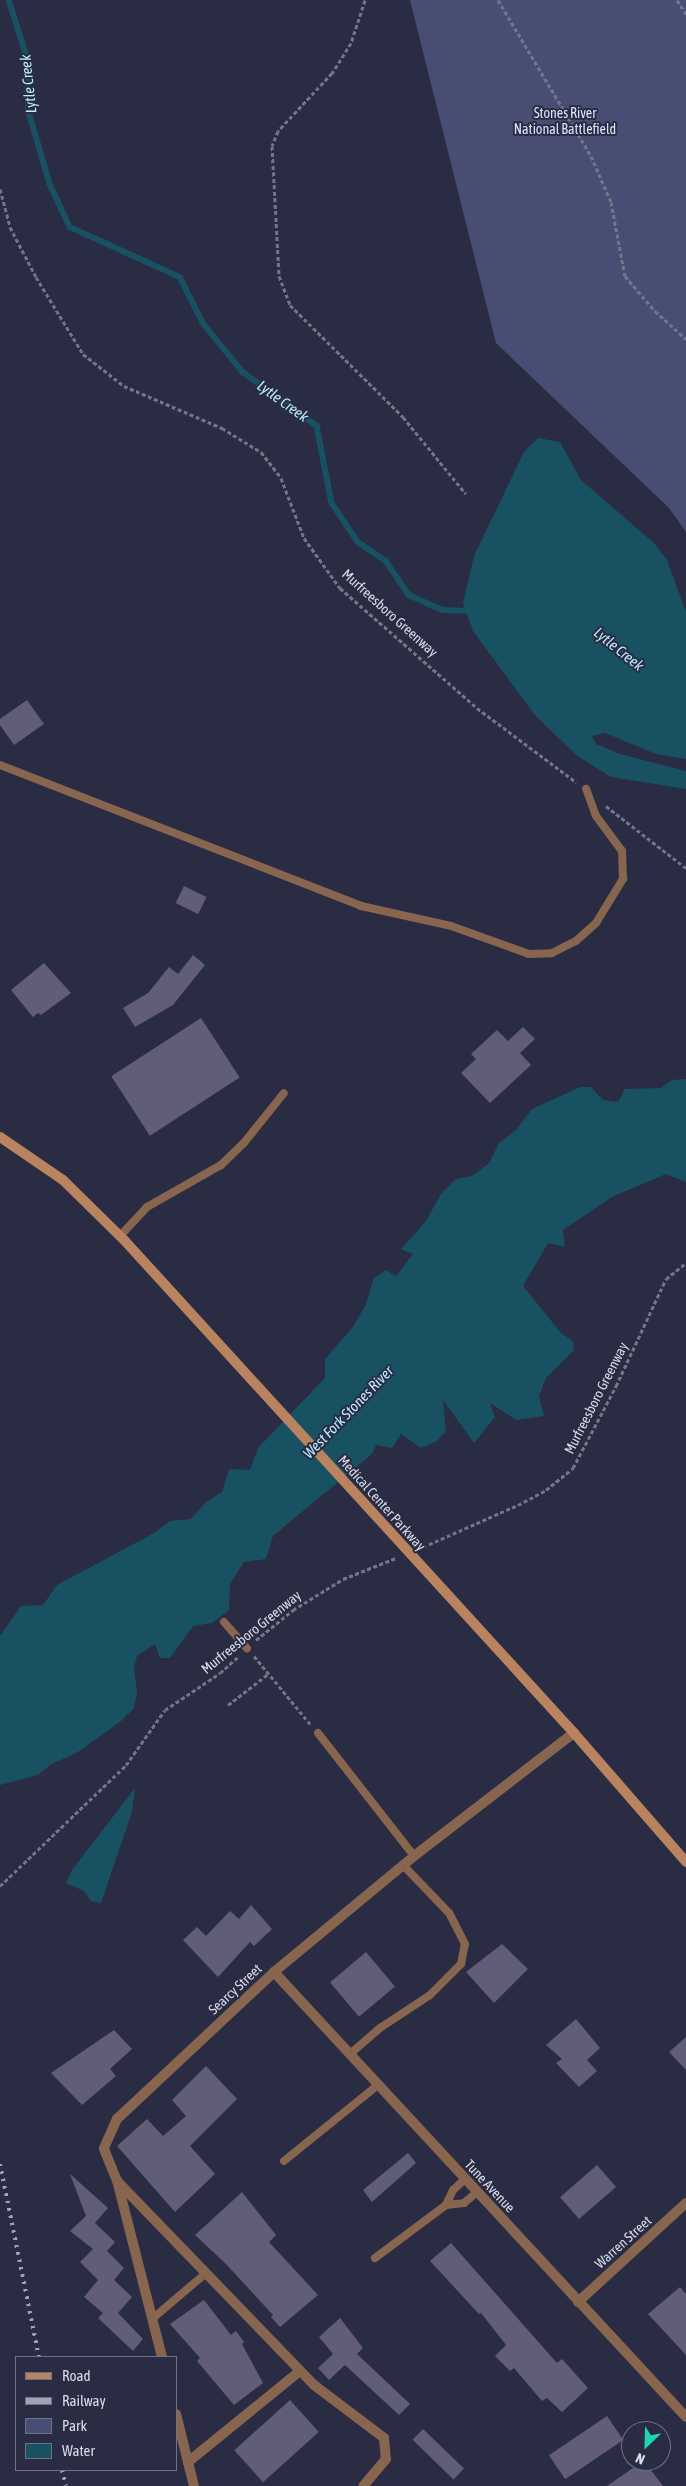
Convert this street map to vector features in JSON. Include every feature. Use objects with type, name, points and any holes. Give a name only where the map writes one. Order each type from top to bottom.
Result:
[{"type":"main road","name":"Medical Center Parkway","points":[[0,1137],[63,1180],[120,1236],[574,1733],[686,1862]]},
{"type":"street","name":"Searcy Street","points":[[162,2356],[117,2181],[104,2148],[117,2119],[274,1972],[414,1856],[574,1733]]},
{"type":"street","name":"Tune Avenue","points":[[274,1972],[686,2417]]},
{"type":"street","points":[[117,2181],[300,2371],[384,2438],[386,2459],[363,2486]]},
{"type":"street","name":"Warren Street","points":[[578,2302],[686,2203]]},
{"type":"street","points":[[188,2462],[300,2371]]},
{"type":"street","points":[[178,2422],[194,2486]]},
{"type":"lane","points":[[0,765],[361,906],[398,917],[451,926],[529,954],[552,953],[576,941],[596,923],[623,879],[622,851],[596,816],[586,789]]},
{"type":"lane","points":[[120,1236],[147,1207],[221,1165],[243,1144],[284,1094]]},
{"type":"lane","points":[[224,1622],[247,1648]]},
{"type":"lane","points":[[318,1733],[414,1856]]},
{"type":"lane","points":[[350,2054],[380,2028],[430,1995],[461,1964],[465,1944],[449,1914],[403,1866]]},
{"type":"lane","points":[[284,2161],[378,2085]]},
{"type":"lane","points":[[446,2205],[452,2190],[465,2179]]},
{"type":"lane","points":[[375,2258],[446,2205],[464,2203],[477,2192]]},
{"type":"lane","points":[[152,2319],[206,2273]]},
{"type":"path","points":[[365,0],[351,43],[332,73],[278,131],[272,146],[279,276],[290,305],[403,416],[466,494]]},
{"type":"path","points":[[498,0],[591,156],[611,202],[624,276],[655,311],[686,339]]},
{"type":"path","points":[[677,0],[686,14]]},
{"type":"path","name":"Murfreesboro Greenway","points":[[0,189],[10,227],[36,278],[83,354],[124,386],[222,428],[261,452],[281,478],[304,538],[340,588],[477,708],[586,789],[681,867],[686,868]]},
{"type":"path","name":"Murfreesboro Greenway","points":[[418,1549],[518,1505],[546,1490],[573,1468],[616,1386],[666,1279],[686,1263]]},
{"type":"path","name":"Murfreesboro Greenway","points":[[0,1886],[126,1765],[165,1710],[220,1673],[293,1610],[343,1579],[402,1556]]},
{"type":"path","points":[[247,1648],[318,1733]]},
{"type":"path","points":[[228,1705],[268,1674]]},
{"type":"green space","name":"Stones River National Battlefield","points":[[410,0],[686,0],[686,532],[669,508],[496,343]]},
{"type":"water","points":[[538,438],[560,442],[581,480],[654,543],[667,560],[686,612],[686,759],[656,754],[605,733],[592,736],[596,744],[620,754],[686,771],[686,789],[611,777],[576,755],[534,714],[473,631],[463,603],[474,556],[524,452]]},
{"type":"water","name":"West Fork Stones River","points":[[686,1079],[686,1182],[666,1174],[612,1197],[563,1230],[565,1247],[548,1243],[523,1286],[561,1333],[573,1341],[574,1350],[546,1378],[539,1396],[544,1416],[516,1420],[490,1403],[495,1417],[474,1443],[443,1400],[446,1431],[437,1441],[421,1448],[401,1434],[392,1448],[376,1445],[372,1454],[273,1536],[266,1559],[244,1562],[230,1584],[229,1610],[212,1623],[193,1626],[170,1658],[160,1658],[155,1644],[137,1656],[134,1668],[137,1692],[134,1708],[121,1721],[78,1752],[50,1765],[38,1775],[0,1785],[0,1636],[21,1606],[43,1605],[57,1585],[154,1533],[170,1521],[191,1519],[206,1502],[222,1492],[229,1469],[250,1470],[258,1448],[325,1378],[325,1359],[352,1328],[365,1306],[374,1278],[386,1270],[396,1276],[413,1254],[401,1249],[426,1221],[441,1194],[456,1179],[472,1176],[489,1163],[499,1143],[516,1130],[532,1109],[580,1087],[591,1087],[603,1100],[618,1102],[625,1089],[661,1088],[672,1080]]},
{"type":"water","points":[[135,1788],[132,1812],[101,1903],[91,1901],[84,1891],[66,1883],[72,1870]]},
{"type":"building","points":[[27,700],[44,724],[14,745],[0,725],[0,719]]},
{"type":"building","points":[[184,886],[206,897],[198,914],[176,903]]},
{"type":"building","points":[[193,955],[205,965],[173,1005],[135,1027],[123,1008],[148,993],[169,967],[178,974]]},
{"type":"building","points":[[44,963],[71,993],[41,1015],[38,1013],[33,1017],[11,990]]},
{"type":"building","points":[[201,1018],[240,1078],[150,1136],[111,1076]]},
{"type":"building","points":[[523,1027],[535,1039],[520,1053],[531,1065],[490,1103],[461,1073],[476,1059],[471,1054],[497,1030],[508,1041]]},
{"type":"building","points":[[251,1905],[272,1929],[254,1946],[250,1942],[218,1977],[183,1940],[197,1927],[206,1936],[230,1911],[239,1919]]},
{"type":"building","points":[[502,1944],[528,1969],[494,2003],[466,1972]]},
{"type":"building","points":[[366,1952],[395,1986],[359,2017],[330,1982]]},
{"type":"building","points":[[576,2019],[600,2048],[587,2060],[597,2071],[579,2087],[556,2063],[562,2059],[546,2045]]},
{"type":"building","points":[[114,2030],[132,2049],[110,2069],[116,2076],[82,2105],[51,2073]]},
{"type":"building","points":[[686,2037],[686,2070],[669,2052]]},
{"type":"building","points":[[206,2066],[237,2099],[190,2146],[215,2174],[175,2212],[117,2146],[147,2119],[163,2136],[186,2116],[172,2100]]},
{"type":"building","points":[[408,2153],[416,2163],[372,2202],[363,2190]]},
{"type":"building","points":[[597,2165],[616,2187],[579,2219],[560,2197]]},
{"type":"building","points":[[70,2174],[108,2208],[95,2223],[115,2242],[107,2251],[124,2268],[114,2280],[132,2297],[118,2313],[143,2339],[133,2351],[98,2318],[103,2313],[84,2297],[98,2280],[80,2262],[93,2249],[70,2231],[86,2216]]},
{"type":"building","points":[[242,2192],[276,2235],[269,2242],[318,2295],[280,2327],[271,2317],[273,2315],[226,2264],[195,2235]]},
{"type":"building","points":[[451,2243],[557,2363],[562,2359],[588,2388],[562,2412],[547,2398],[542,2401],[514,2368],[510,2371],[495,2356],[506,2345],[481,2313],[479,2314],[430,2261]]},
{"type":"building","points":[[680,2287],[686,2294],[686,2355],[648,2314]]},
{"type":"building","points":[[204,2300],[231,2335],[236,2331],[244,2342],[242,2344],[263,2383],[234,2405],[197,2361],[200,2358],[170,2324]]},
{"type":"building","points":[[340,2318],[363,2348],[357,2354],[410,2404],[399,2415],[345,2365],[329,2380],[318,2368],[333,2354],[319,2337]]},
{"type":"building","points":[[290,2400],[319,2432],[263,2482],[234,2450]]},
{"type":"building","points":[[607,2416],[621,2437],[621,2442],[565,2479],[549,2455]]},
{"type":"building","points":[[423,2429],[464,2469],[454,2479],[413,2440]]},
{"type":"building","points":[[629,2471],[652,2471],[663,2486],[607,2486]]},
{"type":"waterway","name":"Lytle Creek","points":[[9,0],[25,50],[29,112],[50,184],[70,227],[180,277],[203,323],[243,372],[317,426],[332,503],[358,542],[386,561],[409,595],[443,610],[472,611]]},
{"type":"railway","points":[[0,2164],[39,2356]]},
{"type":"railway","points":[[62,2471],[66,2486]]}]
